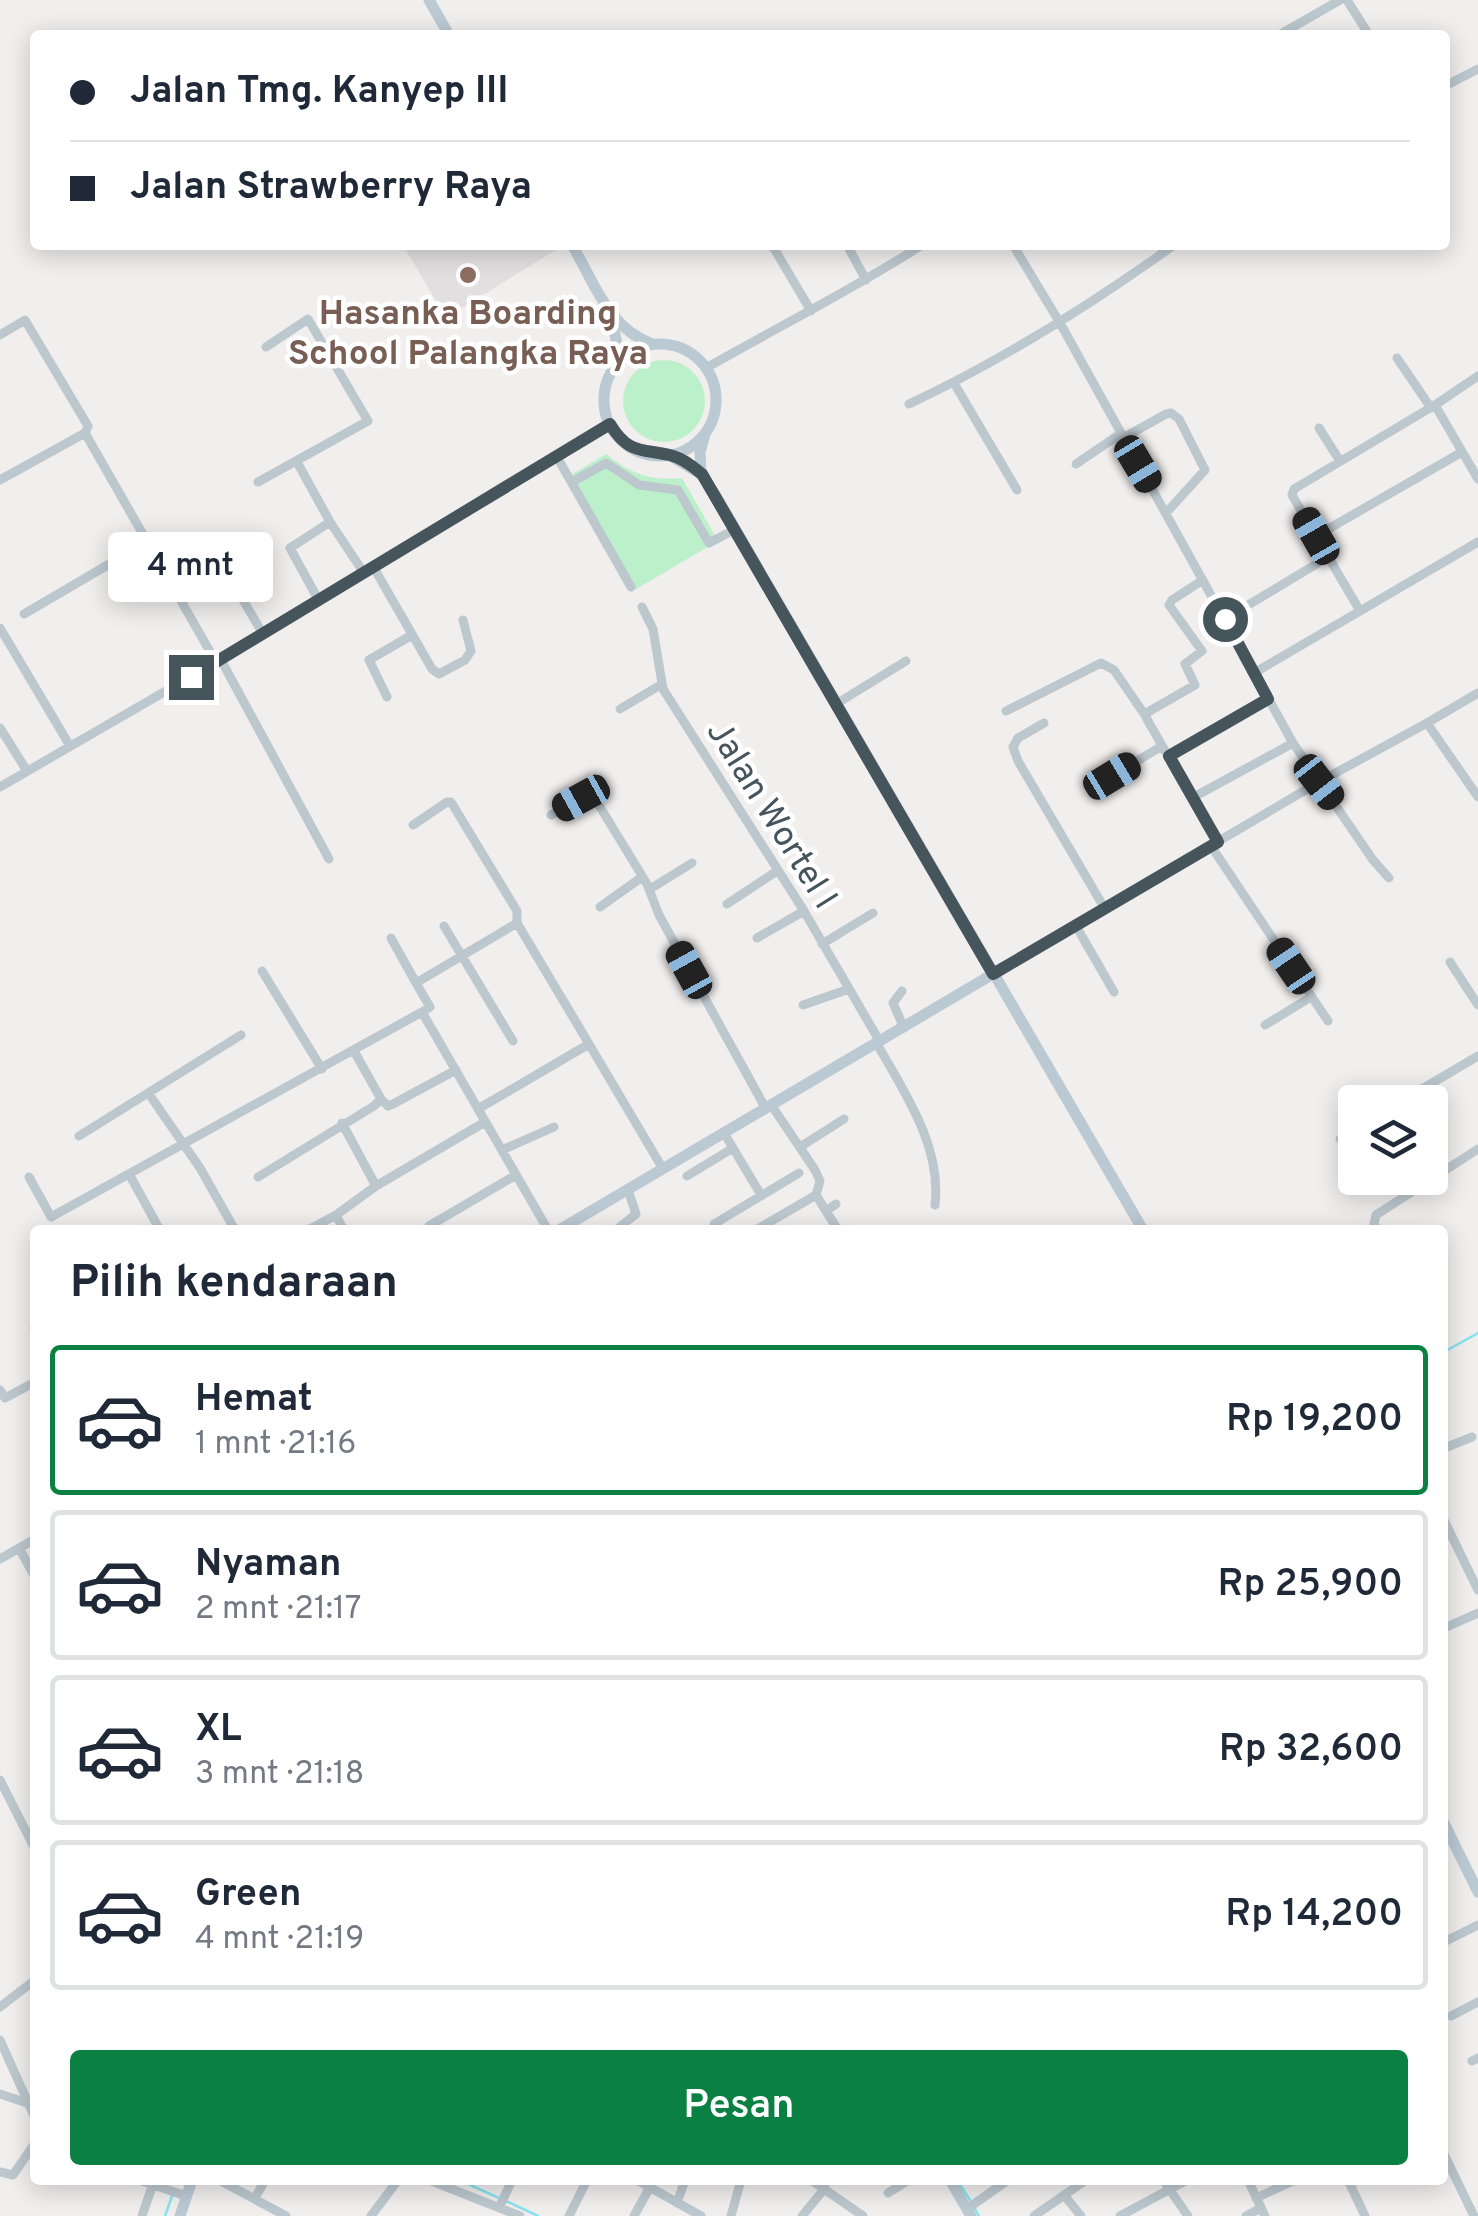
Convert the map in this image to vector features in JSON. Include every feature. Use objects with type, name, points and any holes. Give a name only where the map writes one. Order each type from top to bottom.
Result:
[{"type":"street","points":[[429,0],[446,30]]},
{"type":"street","points":[[1288,30],[1343,0],[1365,30]]},
{"type":"street","points":[[1450,84],[1478,70]]},
{"type":"street","points":[[575,250],[611,316],[617,344],[616,365],[604,394],[610,424],[620,439],[651,455],[669,454],[686,449],[706,431]]},
{"type":"street","points":[[775,250],[811,312]]},
{"type":"street","points":[[850,250],[866,280]]},
{"type":"street","points":[[706,368],[811,312],[914,250]]},
{"type":"street","points":[[1016,250],[1293,742],[1372,860],[1390,878]]},
{"type":"street","points":[[909,404],[1060,323],[1167,250]]},
{"type":"street","points":[[611,316],[635,337],[652,344]]},
{"type":"street","points":[[258,482],[368,421],[308,319],[266,346]]},
{"type":"street","points":[[0,336],[25,320],[88,426],[85,433],[0,480]]},
{"type":"street","points":[[616,365],[632,352],[652,344],[670,344],[686,350],[706,368],[716,396],[700,452],[702,474],[1140,1225]]},
{"type":"street","points":[[1397,358],[1478,479]]},
{"type":"street","points":[[1360,610],[1292,492],[1478,376]]},
{"type":"street","points":[[954,383],[1017,490]]},
{"type":"street","points":[[1076,464],[1166,414],[1179,419],[1204,470],[1166,513]]},
{"type":"street","points":[[0,787],[319,601],[610,424]]},
{"type":"street","points":[[1320,428],[1340,461]]},
{"type":"street","points":[[85,433],[330,859]]},
{"type":"street","points":[[1316,536],[1462,452]]},
{"type":"street","points":[[669,454],[702,474]]},
{"type":"street","points":[[557,457],[631,587]]},
{"type":"street","points":[[298,462],[330,522],[369,570],[432,669],[443,673],[472,651],[462,620]]},
{"type":"street","points":[[572,482],[606,462],[639,485],[678,490],[708,544],[728,533]]},
{"type":"street","points":[[319,601],[290,548],[330,522]]},
{"type":"street","points":[[24,614],[147,542]]},
{"type":"street","points":[[1254,673],[1478,542]]},
{"type":"street","points":[[1225,619],[1328,557]]},
{"type":"street","points":[[228,576],[263,634]]},
{"type":"street","points":[[1145,715],[1195,685],[1186,664],[1202,650],[1169,605],[1203,580]]},
{"type":"street","name":"Jalan Wortel I","points":[[642,607],[653,629],[662,684],[698,748],[804,911],[904,1090],[927,1140],[938,1180],[935,1204]]},
{"type":"street","points":[[0,628],[70,746]]},
{"type":"street","points":[[387,697],[368,660],[412,635]]},
{"type":"street","points":[[836,704],[906,661]]},
{"type":"street","points":[[1006,711],[1101,663],[1114,670],[1169,756],[1214,844],[1328,1022]]},
{"type":"street","points":[[620,709],[662,684]]},
{"type":"street","points":[[568,1225],[1319,782],[1478,693]]},
{"type":"street","points":[[1169,756],[1268,699]]},
{"type":"street","points":[[1427,722],[1478,797]]},
{"type":"street","points":[[1044,723],[1018,738],[1013,747],[1104,909]]},
{"type":"street","points":[[0,728],[28,771]]},
{"type":"street","points":[[1192,798],[1293,742]]},
{"type":"street","points":[[1112,776],[1162,746]]},
{"type":"street","points":[[550,815],[588,795],[593,798],[650,890],[659,915],[769,1107],[800,1146],[820,1182],[816,1195],[765,1225]]},
{"type":"street","points":[[413,825],[451,802],[663,1169]]},
{"type":"street","points":[[650,890],[692,863]]},
{"type":"street","points":[[727,904],[777,870]]},
{"type":"street","points":[[600,907],[642,877]]},
{"type":"street","points":[[757,938],[804,911]]},
{"type":"street","points":[[822,944],[874,913]]},
{"type":"street","points":[[416,982],[517,922]]},
{"type":"street","points":[[444,926],[513,1041]]},
{"type":"street","points":[[1076,926],[1114,992]]},
{"type":"street","points":[[29,1177],[51,1218],[422,1012],[430,1006],[391,938]]},
{"type":"street","points":[[1450,962],[1478,1006]]},
{"type":"street","points":[[262,971],[322,1069]]},
{"type":"street","points":[[803,1005],[849,989]]},
{"type":"street","points":[[902,991],[892,1004],[904,1028]]},
{"type":"street","points":[[1265,1025],[1311,997]]},
{"type":"street","points":[[422,1012],[545,1225]]},
{"type":"street","points":[[79,1136],[241,1035]]},
{"type":"street","points":[[478,1109],[589,1044]]},
{"type":"street","points":[[354,1052],[388,1106],[456,1070]]},
{"type":"street","points":[[1429,1085],[1478,1056]]},
{"type":"street","points":[[149,1094],[200,1168],[232,1225]]},
{"type":"street","points":[[258,1176],[374,1106],[381,1098]]},
{"type":"street","points":[[800,1146],[844,1119]]},
{"type":"street","points":[[317,1225],[485,1122]]},
{"type":"street","points":[[342,1123],[376,1186]]},
{"type":"street","points":[[502,1150],[554,1127]]},
{"type":"street","points":[[724,1134],[761,1196]]},
{"type":"street","points":[[687,1176],[733,1148]]},
{"type":"street","points":[[1375,1225],[1376,1216],[1478,1149]]},
{"type":"street","points":[[714,1224],[799,1173]]},
{"type":"street","points":[[129,1174],[157,1225]]},
{"type":"street","points":[[431,1225],[516,1175]]},
{"type":"street","points":[[622,1225],[636,1214],[628,1190]]},
{"type":"street","points":[[816,1195],[835,1225]]},
{"type":"street","points":[[826,1211],[836,1204]]},
{"type":"street","points":[[336,1215],[341,1225]]},
{"type":"street","points":[[582,1216],[586,1225]]},
{"type":"street","points":[[2,1396],[30,1384]]},
{"type":"street","points":[[1448,1447],[1472,1437]]},
{"type":"street","points":[[1448,1528],[1478,1590]]},
{"type":"street","points":[[0,1559],[30,1542]]},
{"type":"street","points":[[19,1548],[30,1569]]},
{"type":"street","points":[[1448,1626],[1478,1614]]},
{"type":"street","points":[[0,1780],[30,1839]]},
{"type":"street","points":[[1448,1832],[1478,1892]]},
{"type":"street","points":[[1448,1940],[1478,1925]]},
{"type":"street","points":[[0,2007],[30,1984]]},
{"type":"street","points":[[1451,2016],[1478,2002]]},
{"type":"street","points":[[0,2040],[30,2109]]},
{"type":"street","points":[[0,2094],[27,2103]]},
{"type":"street","points":[[0,2172],[13,2174],[30,2149]]},
{"type":"street","points":[[1448,2162],[1474,2216]]},
{"type":"street","points":[[142,2216],[152,2185]]},
{"type":"street","points":[[159,2185],[184,2195]]},
{"type":"street","points":[[180,2216],[189,2185]]},
{"type":"street","points":[[229,2185],[286,2216]]},
{"type":"street","points":[[254,2198],[262,2185]]},
{"type":"street","points":[[371,2216],[394,2185]]},
{"type":"street","points":[[443,2185],[520,2216]]},
{"type":"street","points":[[500,2206],[510,2185]]},
{"type":"street","points":[[569,2216],[584,2185]]},
{"type":"street","points":[[634,2216],[644,2185]]},
{"type":"street","points":[[648,2185],[701,2216]]},
{"type":"street","points":[[677,2202],[684,2185]]},
{"type":"street","points":[[731,2216],[739,2185]]},
{"type":"street","points":[[820,2185],[864,2216]]},
{"type":"street","points":[[888,2193],[901,2185]]},
{"type":"street","points":[[953,2185],[969,2212],[1002,2185]]},
{"type":"street","points":[[1034,2216],[1079,2185]]},
{"type":"street","points":[[1166,2185],[1188,2216]]},
{"type":"street","points":[[1120,2216],[1178,2185]]},
{"type":"street","points":[[1246,2216],[1288,2185]]},
{"type":"street","points":[[1350,2185],[1366,2216]]},
{"type":"street","points":[[802,2216],[825,2188]]},
{"type":"street","points":[[1064,2196],[1081,2216]]},
{"type":"shaded area","name":"Hasanka Boarding School Palangka Raya","points":[[406,250],[556,250],[446,318]]},
{"type":"green space","points":[[664,360],[680,363],[693,372],[702,385],[702,417],[693,430],[680,439],[664,442],[648,439],[635,430],[626,417],[623,401],[626,385],[635,372],[648,363]]},
{"type":"green space","points":[[606,454],[641,475],[682,478],[718,541],[631,592],[566,478]]},
{"type":"waterway","points":[[1448,1350],[1478,1333]]},
{"type":"waterway","points":[[470,2185],[499,2198]]},
{"type":"waterway","points":[[960,2185],[970,2200]]},
{"type":"waterway","points":[[165,2216],[172,2196]]},
{"type":"waterway","points":[[506,2201],[538,2216]]},
{"type":"waterway","points":[[974,2207],[979,2216]]},
{"type":"place","name":"Hasanka Boarding School Palangka Raya","points":[[468,275]]},
{"type":"route","points":[[191,677],[610,424],[620,439],[634,449],[651,455],[669,454],[702,474],[993,974],[1218,842],[1169,756],[1268,699],[1225,619]]}]
